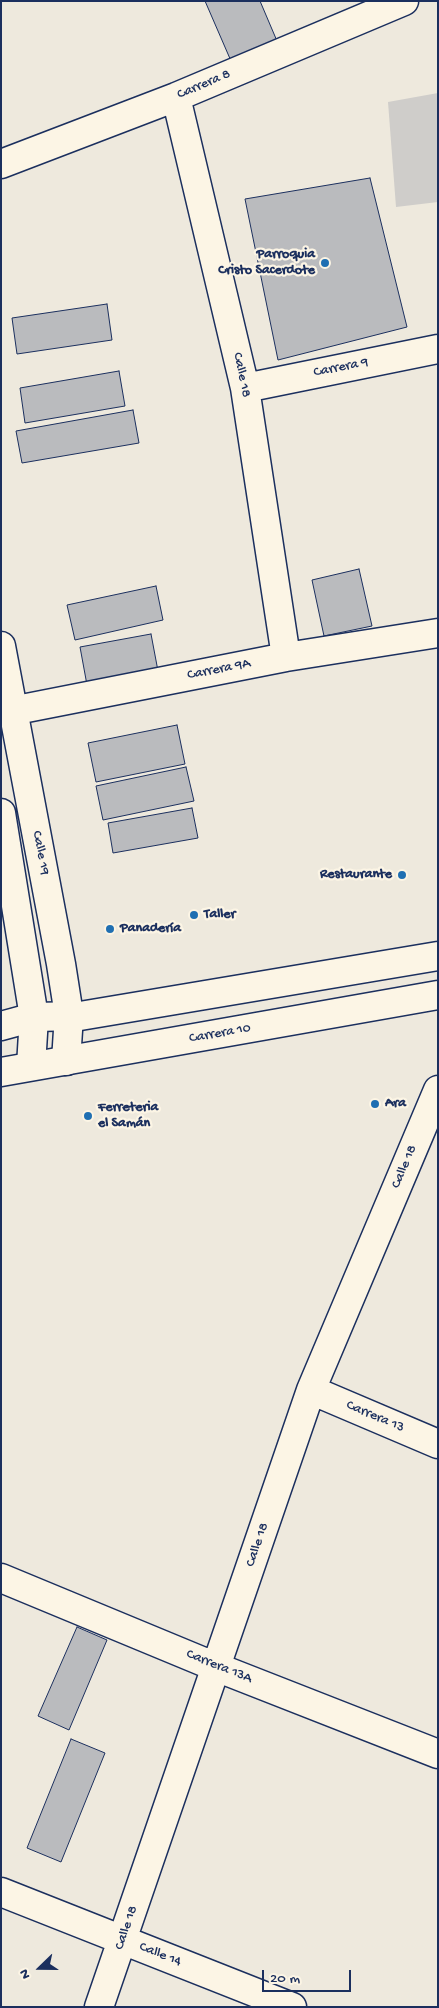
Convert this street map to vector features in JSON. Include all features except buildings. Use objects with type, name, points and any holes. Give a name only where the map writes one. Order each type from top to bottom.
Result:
[{"type":"street","name":"Carrera 8","points":[[1,164],[176,97],[404,1]]},
{"type":"street","name":"Calle 18","points":[[176,97],[245,388],[286,657]]},
{"type":"street","name":"Carrera 9","points":[[245,388],[438,349]]},
{"type":"street","name":"Carrera 9A","points":[[7,712],[286,657],[438,633]]},
{"type":"street","name":"Calle 19","points":[[1,646],[7,712],[61,964],[69,1015],[66,1061]]},
{"type":"street","points":[[1,813],[34,1017],[32,1066]]},
{"type":"street","points":[[1,1026],[34,1017],[90,1014],[438,956]]},
{"type":"street","name":"Carrera 10","points":[[1,1072],[438,995]]},
{"type":"street","name":"Calle 18","points":[[99,2007],[311,1390],[438,1090]]},
{"type":"street","name":"Carrera 13","points":[[311,1390],[438,1444]]},
{"type":"street","name":"Carrera 13A","points":[[1,1578],[216,1667],[438,1754]]},
{"type":"street","name":"Calle 14","points":[[1,1892],[292,2007]]},
{"type":"shaded area","points":[[438,93],[438,202],[396,207],[388,102]]},
{"type":"place","name":"Parroquia Cristo Sacerdote","points":[[325,263]]},
{"type":"place","name":"Restaurante","points":[[402,875]]},
{"type":"place","name":"Taller","points":[[194,915]]},
{"type":"place","name":"Panadería","points":[[110,929]]},
{"type":"place","name":"Ara","points":[[375,1104]]},
{"type":"place","name":"Ferreteria el Samán","points":[[88,1116]]}]
